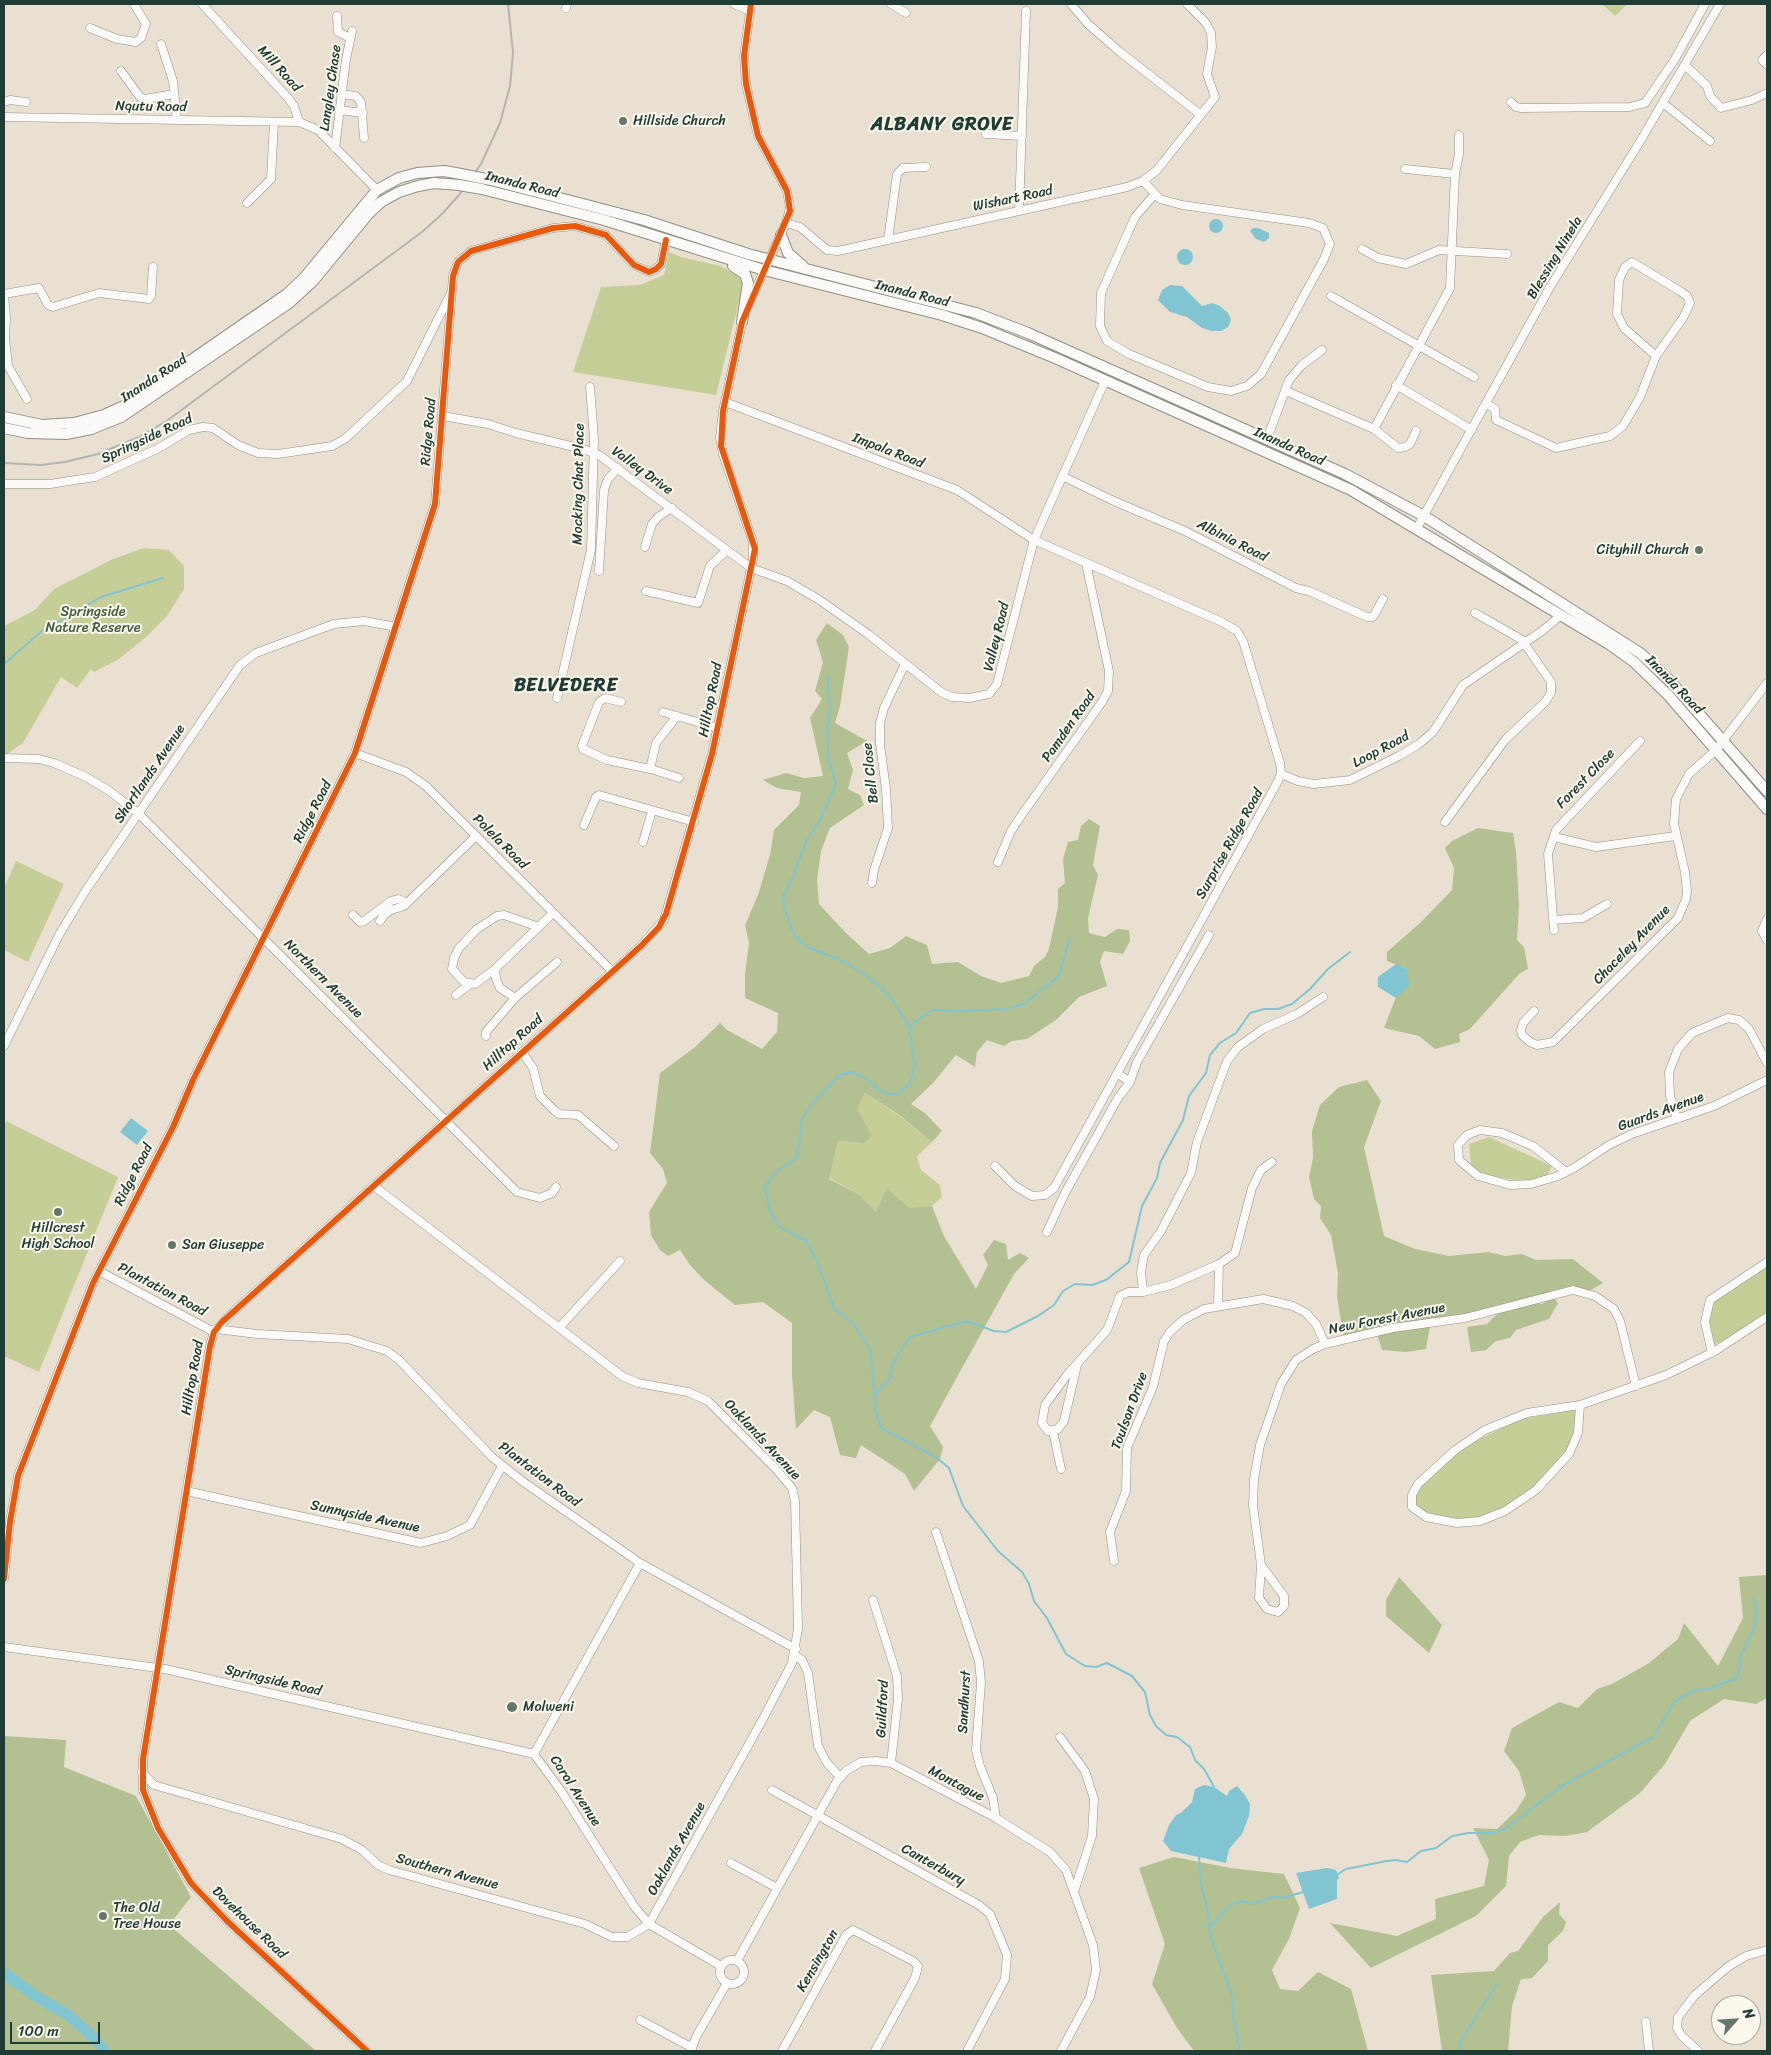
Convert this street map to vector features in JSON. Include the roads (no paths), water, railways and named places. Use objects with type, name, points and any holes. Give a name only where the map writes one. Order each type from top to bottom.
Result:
[{"type":"main road","name":"Inanda Road","points":[[4,417],[42,424],[74,423],[104,415],[126,405],[280,300],[304,278],[377,190],[399,178],[417,173],[444,172],[482,188],[604,220],[716,257],[964,322],[1006,337],[1105,380],[1357,493],[1609,644],[1644,670],[1767,809]]},
{"type":"main road","name":"Inanda Road","points":[[4,428],[28,433],[66,434],[91,429],[121,417],[169,387],[290,303],[313,281],[369,212],[381,202],[398,192],[418,186],[460,179],[491,180],[644,220],[769,259],[948,305],[993,319],[1358,480],[1424,516],[1640,653],[1671,682],[1767,791]]},
{"type":"main road","points":[[781,235],[788,253],[809,270]]},
{"type":"main road","points":[[716,257],[741,270],[747,278],[748,290],[742,322]]},
{"type":"main road","points":[[1357,493],[1358,480]]},
{"type":"main road","points":[[1496,563],[1514,579],[1512,586]]},
{"type":"street","points":[[90,28],[127,41],[136,42],[142,38],[146,24],[134,4]]},
{"type":"street","name":"Mill Road","points":[[202,4],[288,98],[294,106],[298,122]]},
{"type":"street","points":[[734,4],[751,8]]},
{"type":"street","points":[[891,4],[906,13]]},
{"type":"street","points":[[1072,4],[1088,24],[1120,52],[1201,115]]},
{"type":"street","name":"Wishart Road","points":[[786,223],[800,227],[822,246],[832,251],[1132,186],[1143,181],[1157,170],[1215,97],[1207,74],[1212,47],[1210,28],[1187,4]]},
{"type":"street","points":[[1511,102],[1516,107],[1521,108],[1630,108],[1645,103],[1674,59],[1705,4]]},
{"type":"street","name":"Blessing Ninela","points":[[1418,528],[1550,287],[1663,103],[1720,4]]},
{"type":"street","name":"Hilltop Road","points":[[143,1790],[142,1772],[158,1668],[186,1490],[215,1330],[653,934],[664,920],[694,822],[718,728],[754,546],[721,446],[721,431],[726,402],[742,322],[790,211],[789,198],[758,136],[746,84],[744,56],[751,8]]},
{"type":"street","points":[[1019,210],[1026,11]]},
{"type":"street","name":"Langley Chase","points":[[335,148],[341,94],[351,35],[338,32],[337,16]]},
{"type":"street","points":[[161,44],[173,82],[177,120]]},
{"type":"street","points":[[1767,55],[1762,60],[1767,65]]},
{"type":"street","points":[[1685,65],[1707,86],[1710,96],[1721,108],[1752,100],[1767,93]]},
{"type":"street","points":[[121,71],[144,100],[174,94]]},
{"type":"street","points":[[341,94],[356,96],[361,102],[364,138]]},
{"type":"street","points":[[4,102],[10,100],[26,102]]},
{"type":"street","points":[[1663,103],[1710,141]]},
{"type":"street","points":[[339,110],[363,112]]},
{"type":"street","name":"Nqutu Road","points":[[5,120],[298,122]]},
{"type":"street","points":[[247,202],[271,179],[274,122]]},
{"type":"street","points":[[298,122],[318,130],[377,190]]},
{"type":"street","points":[[986,134],[1022,136]]},
{"type":"street","points":[[1374,429],[1396,385],[1420,345],[1450,288],[1455,174],[1459,154],[1459,135]]},
{"type":"street","points":[[888,240],[897,174],[903,168],[926,167]]},
{"type":"street","points":[[1405,169],[1455,174]]},
{"type":"street","points":[[1143,181],[1154,195],[1160,199],[1182,206],[1309,223],[1323,228],[1330,244],[1324,259],[1261,374],[1247,386],[1231,391],[1208,387],[1129,354],[1107,341],[1100,326],[1101,293],[1135,217],[1154,195]]},
{"type":"street","name":"Ridge Road","points":[[4,1579],[10,1522],[18,1476],[58,1367],[99,1271],[177,1118],[193,1080],[356,753],[435,504],[456,266],[465,254],[553,228],[575,226],[600,232],[612,239],[634,265],[649,272],[661,264],[666,240]]},
{"type":"street","points":[[1362,249],[1378,258],[1406,264],[1439,250],[1507,254]]},
{"type":"street","points":[[1487,404],[1495,409],[1496,420],[1556,448],[1610,436],[1623,426],[1631,414],[1656,356],[1683,318],[1690,303],[1687,296],[1680,291],[1632,262],[1624,267],[1619,280],[1617,314],[1624,328],[1656,356]]},
{"type":"street","points":[[27,399],[8,366],[4,338],[6,318],[4,294],[39,288],[48,305],[53,308],[99,293],[148,299],[151,296],[154,268]]},
{"type":"street","name":"Springside Road","points":[[4,484],[50,484],[95,477],[158,448],[189,430],[204,426],[213,428],[238,445],[258,453],[278,454],[332,446],[346,438],[407,381],[453,289]]},
{"type":"street","points":[[1331,296],[1474,377]]},
{"type":"street","points":[[1267,439],[1289,380],[1322,350]]},
{"type":"street","name":"Valley Road","points":[[751,568],[780,577],[803,589],[868,634],[947,695],[976,698],[993,692],[1000,678],[1034,540],[1105,380]]},
{"type":"street","points":[[1396,385],[1472,430]]},
{"type":"street","name":"Mocking Chat Place","points":[[556,698],[590,550],[592,452],[594,439],[590,386]]},
{"type":"street","points":[[1286,391],[1374,429],[1392,445],[1400,448],[1410,444],[1416,431]]},
{"type":"street","name":"Impala Road","points":[[726,402],[958,490],[1034,540]]},
{"type":"street","name":"Valley Drive","points":[[443,416],[488,424],[516,434],[592,452],[618,468],[751,568]]},
{"type":"street","points":[[600,572],[604,490],[608,480],[618,468]]},
{"type":"street","name":"Albinia Road","points":[[1062,476],[1102,496],[1193,535],[1296,588],[1309,591],[1367,617],[1373,616],[1383,599]]},
{"type":"street","points":[[646,547],[652,524],[658,517],[672,508]]},
{"type":"street","points":[[1034,540],[1222,622],[1237,631],[1242,638],[1248,656],[1278,754],[1281,774]]},
{"type":"street","points":[[646,590],[698,604],[710,566],[727,550]]},
{"type":"street","name":"Pamden Road","points":[[998,862],[1011,831],[1099,707],[1108,691],[1108,670],[1086,563]]},
{"type":"street","points":[[1445,822],[1505,740],[1545,702],[1551,693],[1551,682],[1525,643],[1475,613]]},
{"type":"street","name":"Loop Road","points":[[1281,774],[1298,781],[1314,784],[1350,780],[1399,756],[1419,744],[1432,732],[1463,685],[1525,643],[1561,615]]},
{"type":"street","name":"Shortlands Avenue","points":[[4,1046],[70,916],[232,675],[248,658],[334,624],[364,621],[396,627]]},
{"type":"street","name":"Bell Close","points":[[872,883],[874,870],[888,828],[886,789],[880,744],[880,723],[884,708],[905,664]]},
{"type":"street","name":"Chaceley Avenue","points":[[1534,1011],[1522,1027],[1522,1035],[1530,1042],[1537,1044],[1553,1042],[1674,924],[1682,912],[1687,892],[1686,872],[1676,836],[1674,812],[1680,790],[1689,774],[1716,750],[1767,683]]},
{"type":"street","points":[[621,702],[605,698],[600,702],[582,746],[583,749],[607,760],[651,769],[680,778]]},
{"type":"street","points":[[663,712],[718,728]]},
{"type":"street","points":[[651,769],[656,743],[677,716]]},
{"type":"street","name":"Forest Close","points":[[1554,930],[1548,859],[1558,827],[1640,741]]},
{"type":"street","name":"Polela Road","points":[[356,753],[414,776],[612,971]]},
{"type":"street","name":"Northern Avenue","points":[[4,758],[39,759],[62,766],[98,783],[139,814],[517,1192],[540,1198],[552,1193],[556,1187]]},
{"type":"street","name":"Surprise Ridge Road","points":[[995,1166],[1016,1186],[1032,1196],[1049,1193],[1057,1184],[1281,774]]},
{"type":"street","points":[[584,825],[596,797],[599,795],[694,822]]},
{"type":"street","points":[[643,842],[652,811]]},
{"type":"street","points":[[380,922],[384,915],[391,910],[407,903],[476,836]]},
{"type":"street","points":[[1554,838],[1596,847],[1676,836]]},
{"type":"street","points":[[353,915],[360,922],[364,922],[391,901],[398,899],[407,903]]},
{"type":"street","points":[[1554,920],[1583,918],[1607,904]]},
{"type":"street","points":[[540,927],[504,915],[497,916],[477,929],[456,952],[452,969],[464,982],[475,984],[495,969],[540,927],[553,913]]},
{"type":"street","points":[[1767,919],[1762,925],[1762,931],[1767,940]]},
{"type":"street","points":[[1048,1232],[1065,1193],[1118,1098],[1130,1082],[1137,1062],[1208,935]]},
{"type":"street","points":[[486,1036],[486,1032],[514,998],[558,962]]},
{"type":"street","points":[[495,969],[500,988],[514,998]]},
{"type":"street","points":[[456,995],[470,984]]},
{"type":"street","points":[[1143,1292],[1141,1272],[1144,1255],[1161,1231],[1191,1173],[1197,1142],[1227,1061],[1238,1047],[1263,1028],[1297,1014],[1323,997]]},
{"type":"street","points":[[1677,1119],[1670,1096],[1669,1072],[1678,1049],[1692,1033],[1728,1018],[1739,1020],[1749,1029],[1767,1063]]},
{"type":"street","points":[[522,1052],[533,1068],[540,1096],[559,1114],[578,1115],[614,1146]]},
{"type":"street","points":[[1117,1073],[1130,1082]]},
{"type":"street","name":"Guards Avenue","points":[[1566,1172],[1533,1146],[1502,1132],[1480,1130],[1467,1135],[1458,1145],[1458,1157],[1462,1163],[1483,1178],[1510,1184],[1526,1184],[1548,1180],[1566,1172],[1616,1141],[1734,1098],[1767,1080]]},
{"type":"street","points":[[1077,1365],[1067,1412],[1060,1427],[1053,1431],[1046,1430],[1042,1426],[1043,1409],[1077,1365],[1107,1330],[1120,1296],[1128,1292],[1143,1292],[1171,1285],[1219,1264],[1236,1253],[1252,1188],[1261,1170],[1272,1162]]},
{"type":"street","name":"Oaklands Avenue","points":[[374,1186],[629,1380],[688,1392],[708,1402],[789,1484],[795,1501],[798,1621],[795,1652],[768,1709],[649,1924]]},
{"type":"street","points":[[560,1328],[620,1261]]},
{"type":"street","points":[[1712,1353],[1706,1322],[1710,1300],[1767,1262]]},
{"type":"street","points":[[1218,1305],[1219,1264]]},
{"type":"street","name":"Plantation Road","points":[[99,1271],[215,1330],[348,1339],[367,1343],[387,1351],[399,1360],[502,1466],[640,1563],[795,1652]]},
{"type":"street","name":"New Forest Avenue","points":[[1261,1565],[1284,1596],[1284,1606],[1278,1612],[1266,1610],[1259,1598],[1261,1565],[1253,1490],[1260,1445],[1275,1400],[1289,1369],[1304,1353],[1325,1344],[1408,1326],[1465,1318],[1573,1290],[1595,1296],[1614,1309],[1620,1321],[1636,1386]]},
{"type":"street","name":"Toulson Drive","points":[[1114,1562],[1110,1532],[1126,1491],[1127,1448],[1155,1383],[1166,1337],[1192,1314],[1218,1305],[1260,1298],[1304,1311],[1313,1320],[1325,1344]]},
{"type":"street","points":[[1580,1405],[1578,1433],[1568,1454],[1536,1490],[1505,1511],[1480,1521],[1457,1523],[1426,1517],[1412,1507],[1412,1495],[1418,1484],[1455,1450],[1478,1434],[1527,1413],[1580,1405],[1685,1367],[1712,1353],[1767,1317]]},
{"type":"street","points":[[1053,1431],[1061,1469]]},
{"type":"street","name":"Sunnyside Avenue","points":[[186,1490],[421,1543],[447,1536],[470,1524],[502,1466]]},
{"type":"street","name":"Sandhurst","points":[[936,1532],[979,1661],[981,1683],[976,1750],[980,1766],[993,1798],[996,1818]]},
{"type":"street","name":"Carol Avenue","points":[[640,1563],[534,1754],[561,1791],[634,1906],[649,1924],[722,1966]]},
{"type":"street","name":"Guildford","points":[[873,1600],[897,1676],[898,1699],[891,1763]]},
{"type":"street","name":"Springside Road","points":[[4,1647],[158,1668],[534,1754]]},
{"type":"street","points":[[795,1652],[802,1660],[808,1673],[818,1746],[827,1763],[840,1777]]},
{"type":"street","points":[[1060,1737],[1085,1771],[1094,1800],[1092,1836],[1075,1889]]},
{"type":"street","name":"Montague","points":[[738,1961],[840,1777],[853,1766],[867,1761],[891,1763],[996,1818],[1056,1857],[1066,1870],[1075,1889],[1093,1945],[1096,1970],[1090,1997],[1061,2051]]},
{"type":"street","points":[[142,1772],[154,1785],[143,1790]]},
{"type":"street","name":"Southern Avenue","points":[[154,1785],[342,1839],[362,1850],[378,1865],[389,1870],[585,1924],[612,1937],[627,1937],[649,1924]]},
{"type":"street","name":"Dovehouse Road","points":[[143,1790],[164,1839],[191,1882],[227,1920],[368,2051]]},
{"type":"street","name":"Canterbury","points":[[772,1790],[983,1908],[996,1926],[1007,1955],[1007,1962],[1003,1986],[967,2051]]},
{"type":"street","points":[[730,1863],[777,1888]]},
{"type":"street","name":"Kensington","points":[[782,2051],[846,1935],[853,1930],[913,1961],[918,1966],[916,1978],[875,2051]]},
{"type":"street","points":[[1698,2051],[1681,2035],[1677,2028],[1678,2018],[1695,1995],[1729,1966],[1746,1956],[1767,1950]]},
{"type":"street","points":[[730,1960],[738,1961],[742,1967],[742,1978],[735,1983],[727,1983],[720,1974],[722,1966],[730,1960]]},
{"type":"street","points":[[640,2020],[691,2049],[727,1983]]},
{"type":"street","points":[[1646,2022],[1649,2051]]},
{"type":"water","points":[[1216,219],[1221,221],[1223,226],[1221,231],[1216,233],[1211,231],[1209,226],[1211,221]]},
{"type":"water","points":[[1253,228],[1269,233],[1269,238],[1264,242],[1256,239],[1250,231]]},
{"type":"water","points":[[1185,249],[1191,251],[1193,257],[1191,263],[1185,265],[1179,263],[1177,257],[1179,251]]},
{"type":"water","points":[[1170,285],[1182,286],[1202,306],[1212,303],[1220,306],[1228,313],[1231,320],[1228,327],[1221,331],[1212,331],[1202,328],[1187,317],[1170,312],[1158,300],[1162,290]]},
{"type":"water","points":[[1396,964],[1407,969],[1409,986],[1396,998],[1378,987],[1378,977]]},
{"type":"water","points":[[131,1118],[148,1131],[137,1145],[120,1132]]},
{"type":"water","points":[[1204,1785],[1214,1787],[1227,1796],[1229,1791],[1237,1786],[1250,1804],[1249,1816],[1242,1834],[1229,1849],[1226,1863],[1171,1851],[1163,1841],[1169,1825],[1176,1815],[1181,1813],[1192,1802],[1195,1789]]},
{"type":"water","points":[[1327,1868],[1336,1870],[1339,1877],[1337,1881],[1337,1899],[1309,1909],[1296,1873]]},
{"type":"waterway","points":[[4,664],[42,631],[101,597],[163,578]]},
{"type":"waterway","points":[[828,677],[830,710],[827,728],[828,757],[836,784],[820,820],[806,841],[783,897],[785,910],[794,935],[807,947],[845,962],[878,984],[893,1001],[909,1026],[915,1067],[909,1085],[895,1095],[882,1092],[866,1078],[851,1072],[840,1075],[818,1097],[802,1118],[797,1158],[776,1172],[765,1187],[770,1212],[781,1228],[806,1241],[817,1261],[834,1308],[854,1325],[870,1348],[876,1411],[881,1428],[936,1457],[949,1468],[963,1506],[998,1551],[1022,1572],[1029,1584],[1034,1601],[1047,1618],[1066,1654],[1085,1666],[1096,1667],[1107,1663],[1132,1676],[1145,1692],[1150,1715],[1156,1726],[1166,1735],[1177,1737],[1190,1747],[1195,1760],[1204,1769],[1214,1787]]},
{"type":"waterway","points":[[909,1026],[933,1010],[1005,1009],[1024,1004],[1059,976],[1070,938]]},
{"type":"waterway","points":[[875,1395],[890,1378],[893,1363],[910,1337],[967,1321],[994,1331],[1006,1332],[1038,1316],[1054,1305],[1063,1291],[1075,1284],[1092,1285],[1106,1280],[1129,1262],[1142,1206],[1157,1178],[1160,1163],[1183,1120],[1189,1096],[1206,1073],[1210,1055],[1220,1043],[1236,1033],[1250,1013],[1264,1009],[1278,1009],[1292,1004],[1310,989],[1328,969],[1350,952]]},
{"type":"waterway","points":[[1338,1874],[1346,1869],[1387,1861],[1407,1862],[1421,1851],[1436,1848],[1452,1836],[1469,1833],[1493,1833],[1505,1829],[1560,1787],[1653,1737],[1675,1701],[1695,1690],[1709,1689],[1738,1677],[1742,1653],[1753,1632],[1757,1611],[1754,1598]]},
{"type":"waterway","points":[[1199,1857],[1201,1884],[1211,1938],[1232,1995],[1233,2015],[1240,2051]]},
{"type":"waterway","points":[[1209,1928],[1228,1907],[1235,1903],[1243,1901],[1253,1904],[1272,1897],[1283,1898],[1303,1892]]},
{"type":"waterway","points":[[4,1973],[35,1996],[68,2015],[94,2038],[104,2051]]},
{"type":"waterway","points":[[1460,2051],[1460,2042],[1497,1984]]},
{"type":"railway","points":[[4,463],[41,465],[65,462],[98,454],[139,437],[168,420],[422,232],[442,214],[459,195],[481,164],[500,123],[510,86],[513,53],[508,4]]},
{"type":"place","name":"Hillside Church","points":[[623,121]]},
{"type":"place","name":"Cityhill Church","points":[[1699,550]]},
{"type":"place","name":"Hillcrest High School","points":[[58,1212]]},
{"type":"place","name":"San Giuseppe","points":[[172,1245]]},
{"type":"place","name":"Molweni","points":[[512,1707]]},
{"type":"place","name":"The Old Tree House","points":[[103,1916]]},
{"type":"district","name":"ALBANY GROVE","points":[[942,125]]},
{"type":"district","name":"BELVEDERE","points":[[566,686]]},
{"type":"park label","name":"Springside Nature Reserve","points":[[93,620]]}]
